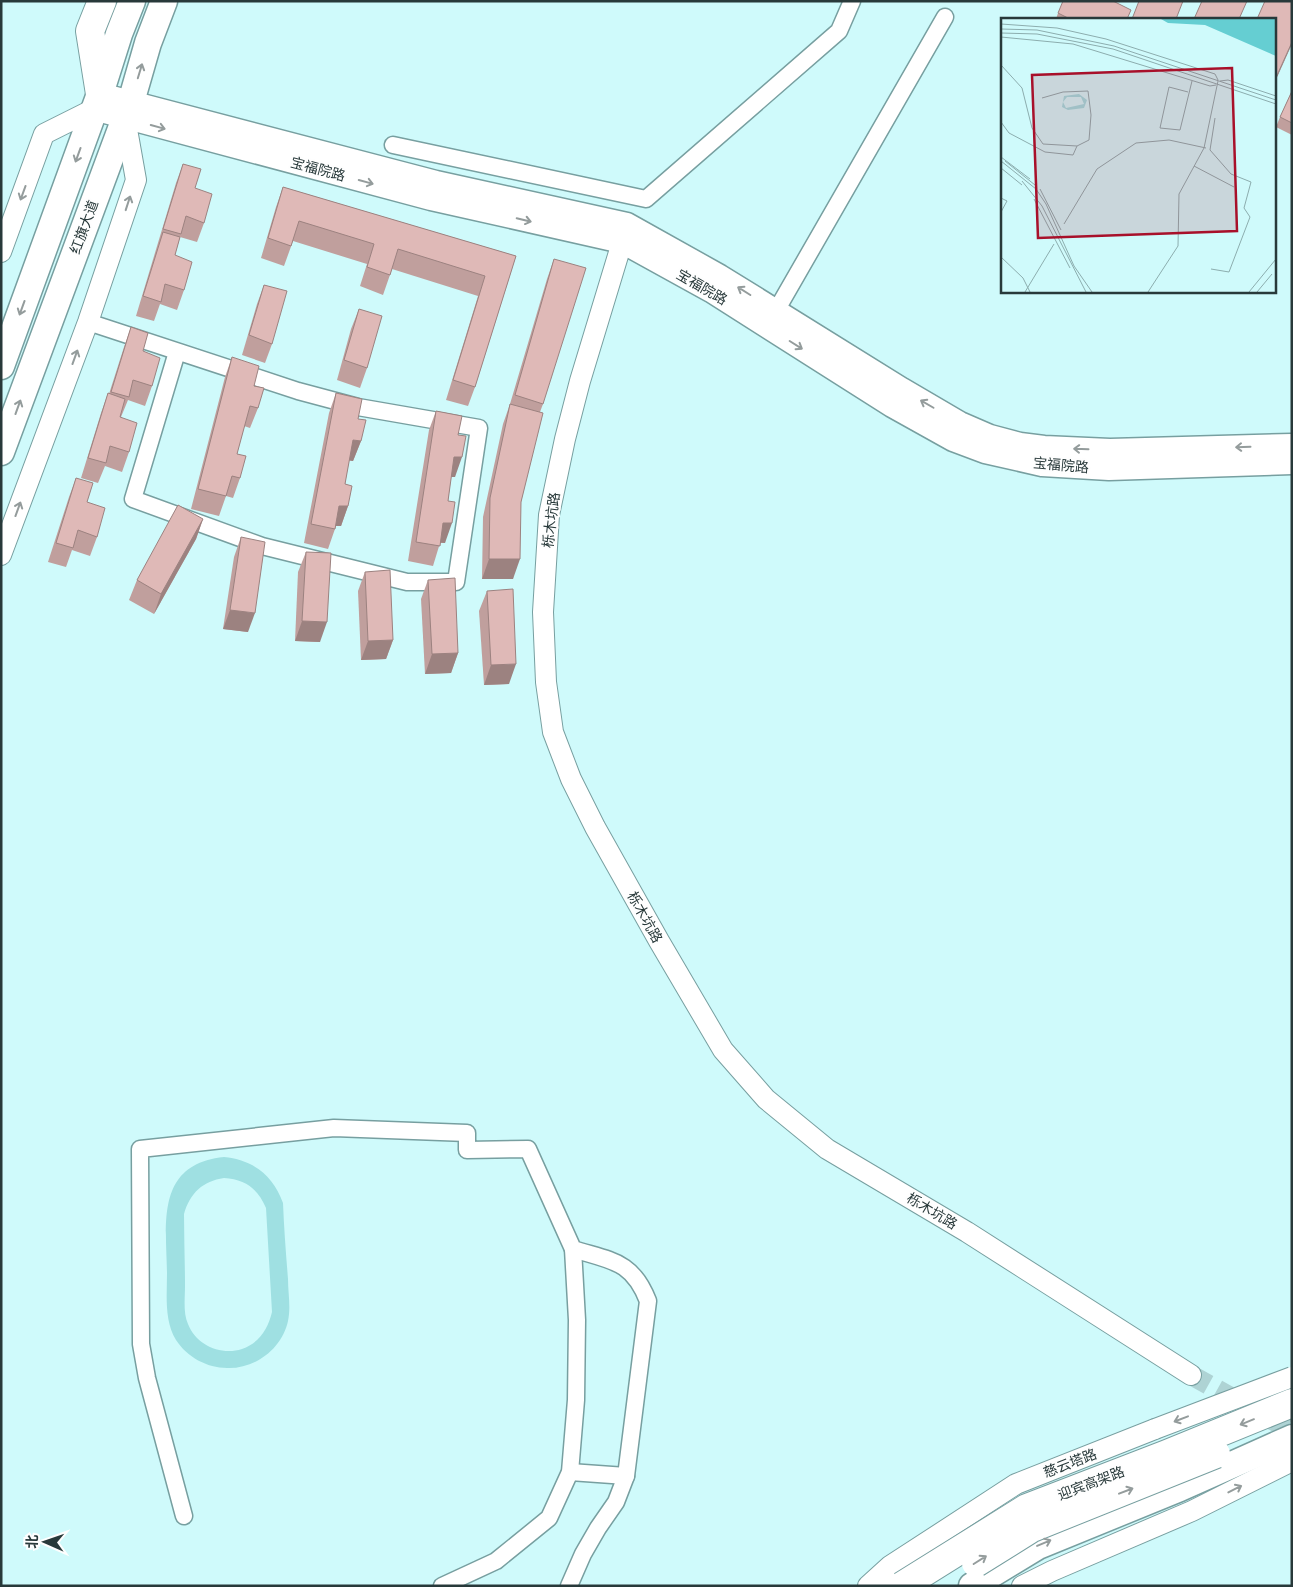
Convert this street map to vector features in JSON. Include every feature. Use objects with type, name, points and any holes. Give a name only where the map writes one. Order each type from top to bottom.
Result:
[{"type":"highway","points":[[97,101],[90,31],[102,1]]},
{"type":"highway","name":"迎宾高架路","points":[[902,1586],[1027,1508],[1168,1454],[1292,1403]]},
{"type":"highway","name":"迎宾高架路","points":[[938,1586],[1032,1528],[1172,1473],[1292,1421]]},
{"type":"main road","points":[[1,366],[132,1]]},
{"type":"main road","name":"红旗大道","points":[[1,452],[128,110],[148,43],[164,1]]},
{"type":"main road","name":"宝福院路","points":[[97,101],[431,199],[625,233],[711,291],[772,319],[902,389],[960,423],[990,436],[1020,444],[1044,447],[1110,450],[1292,445]]},
{"type":"main road","name":"宝福院路","points":[[772,319],[892,406],[953,440],[985,452],[1042,465],[1109,470],[1292,463]]},
{"type":"main road","name":"慈云塔路","points":[[883,1586],[893,1577],[1022,1495],[1159,1436]]},
{"type":"main road","points":[[972,1586],[1038,1546],[1186,1500],[1292,1438]]},
{"type":"street","points":[[393,145],[646,198],[839,32],[852,1]]},
{"type":"street","points":[[772,319],[945,17]]},
{"type":"street","points":[[1,252],[44,134],[97,101]]},
{"type":"street","points":[[1,555],[88,322],[136,180],[128,110]]},
{"type":"street","name":"栎木坑路","points":[[625,233],[580,381],[565,439],[549,515],[543,612],[546,682],[553,732],[571,779],[595,827],[659,941],[719,1042],[766,1099],[827,1149],[967,1232],[1190,1375]]},
{"type":"street","points":[[88,322],[298,391],[358,407],[479,428],[456,582],[407,582],[262,546],[133,499],[177,352]]},
{"type":"street","points":[[184,1516],[147,1378],[141,1344],[140,1149],[334,1128],[467,1133],[467,1150],[528,1149],[572,1249],[577,1320],[576,1400],[570,1472],[549,1518],[496,1561],[442,1586]]},
{"type":"street","points":[[569,1586],[583,1554],[616,1502],[626,1476],[648,1302],[642,1285],[629,1269],[611,1261],[572,1249]]},
{"type":"street","name":"慈云塔路","points":[[868,1586],[890,1566],[1016,1484],[1159,1436],[1292,1377]]},
{"type":"street","points":[[1022,1586],[1186,1500],[1292,1461]]},
{"type":"street","points":[[570,1472],[626,1476]]},
{"type":"shaded area","points":[[224,1157],[253,1165],[274,1184],[283,1203],[289,1300],[288,1321],[280,1340],[273,1348],[266,1355],[248,1365],[227,1368],[212,1366],[198,1360],[186,1352],[176,1340],[168,1316],[166,1234],[170,1199],[176,1183],[186,1171],[202,1162]],"holes":[[[216,1180],[238,1180],[255,1190],[266,1208],[272,1312],[265,1330],[258,1339],[242,1349],[226,1351],[218,1350],[203,1343],[197,1338],[186,1320],[184,1214],[190,1200],[198,1189]]]},
{"type":"building","points":[[1063,1],[1113,1],[1131,10],[1127,18],[1068,18],[1058,13]]},
{"type":"building","points":[[1139,1],[1183,1],[1176,18],[1132,18]]},
{"type":"building","points":[[1202,1],[1247,1],[1239,18],[1194,18]]},
{"type":"building","points":[[1265,1],[1292,1],[1292,42],[1276,78],[1276,18],[1257,18]]},
{"type":"building","points":[[1292,91],[1292,123],[1280,117]]},
{"type":"building","points":[[183,164],[201,169],[195,188],[212,194],[204,223],[186,216],[181,234],[163,229]]},
{"type":"building","points":[[283,187],[516,256],[475,387],[453,380],[485,276],[398,249],[390,275],[367,267],[374,244],[299,221],[291,246],[268,238]]},
{"type":"building","points":[[163,232],[180,237],[175,255],[192,262],[184,290],[165,284],[161,302],[143,296]]},
{"type":"building","points":[[554,259],[586,268],[543,404],[515,395]]},
{"type":"building","points":[[264,285],[287,291],[272,344],[249,335]]},
{"type":"building","points":[[359,309],[382,316],[367,368],[344,360]]},
{"type":"building","points":[[131,327],[148,333],[143,351],[160,358],[152,386],[133,380],[129,397],[111,392]]},
{"type":"building","points":[[232,357],[259,366],[254,386],[264,388],[258,408],[250,406],[237,454],[246,456],[240,478],[232,476],[226,496],[198,489]]},
{"type":"building","points":[[108,393],[125,399],[120,417],[137,423],[129,452],[110,446],[106,463],[88,458]]},
{"type":"building","points":[[336,393],[362,399],[358,419],[366,420],[361,441],[353,440],[345,484],[352,486],[348,506],[339,506],[335,529],[311,524]]},
{"type":"building","points":[[510,404],[543,413],[521,502],[520,559],[489,559],[490,498]]},
{"type":"building","points":[[436,411],[462,416],[458,435],[466,436],[462,457],[454,457],[448,501],[455,502],[452,523],[443,523],[440,546],[416,542]]},
{"type":"building","points":[[76,478],[93,483],[87,502],[105,508],[97,537],[78,530],[73,548],[56,543]]},
{"type":"building","points":[[178,505],[203,519],[161,594],[137,580]]},
{"type":"building","points":[[241,537],[265,542],[255,613],[230,610]]},
{"type":"building","points":[[306,552],[331,553],[327,622],[302,621]]},
{"type":"building","points":[[390,570],[393,640],[368,641],[365,572]]},
{"type":"building","points":[[455,578],[458,653],[432,654],[428,580]]},
{"type":"building","points":[[513,589],[516,664],[491,665],[487,591]]},
{"type":"tunnel","points":[[1191,1375],[1292,1431]]}]
